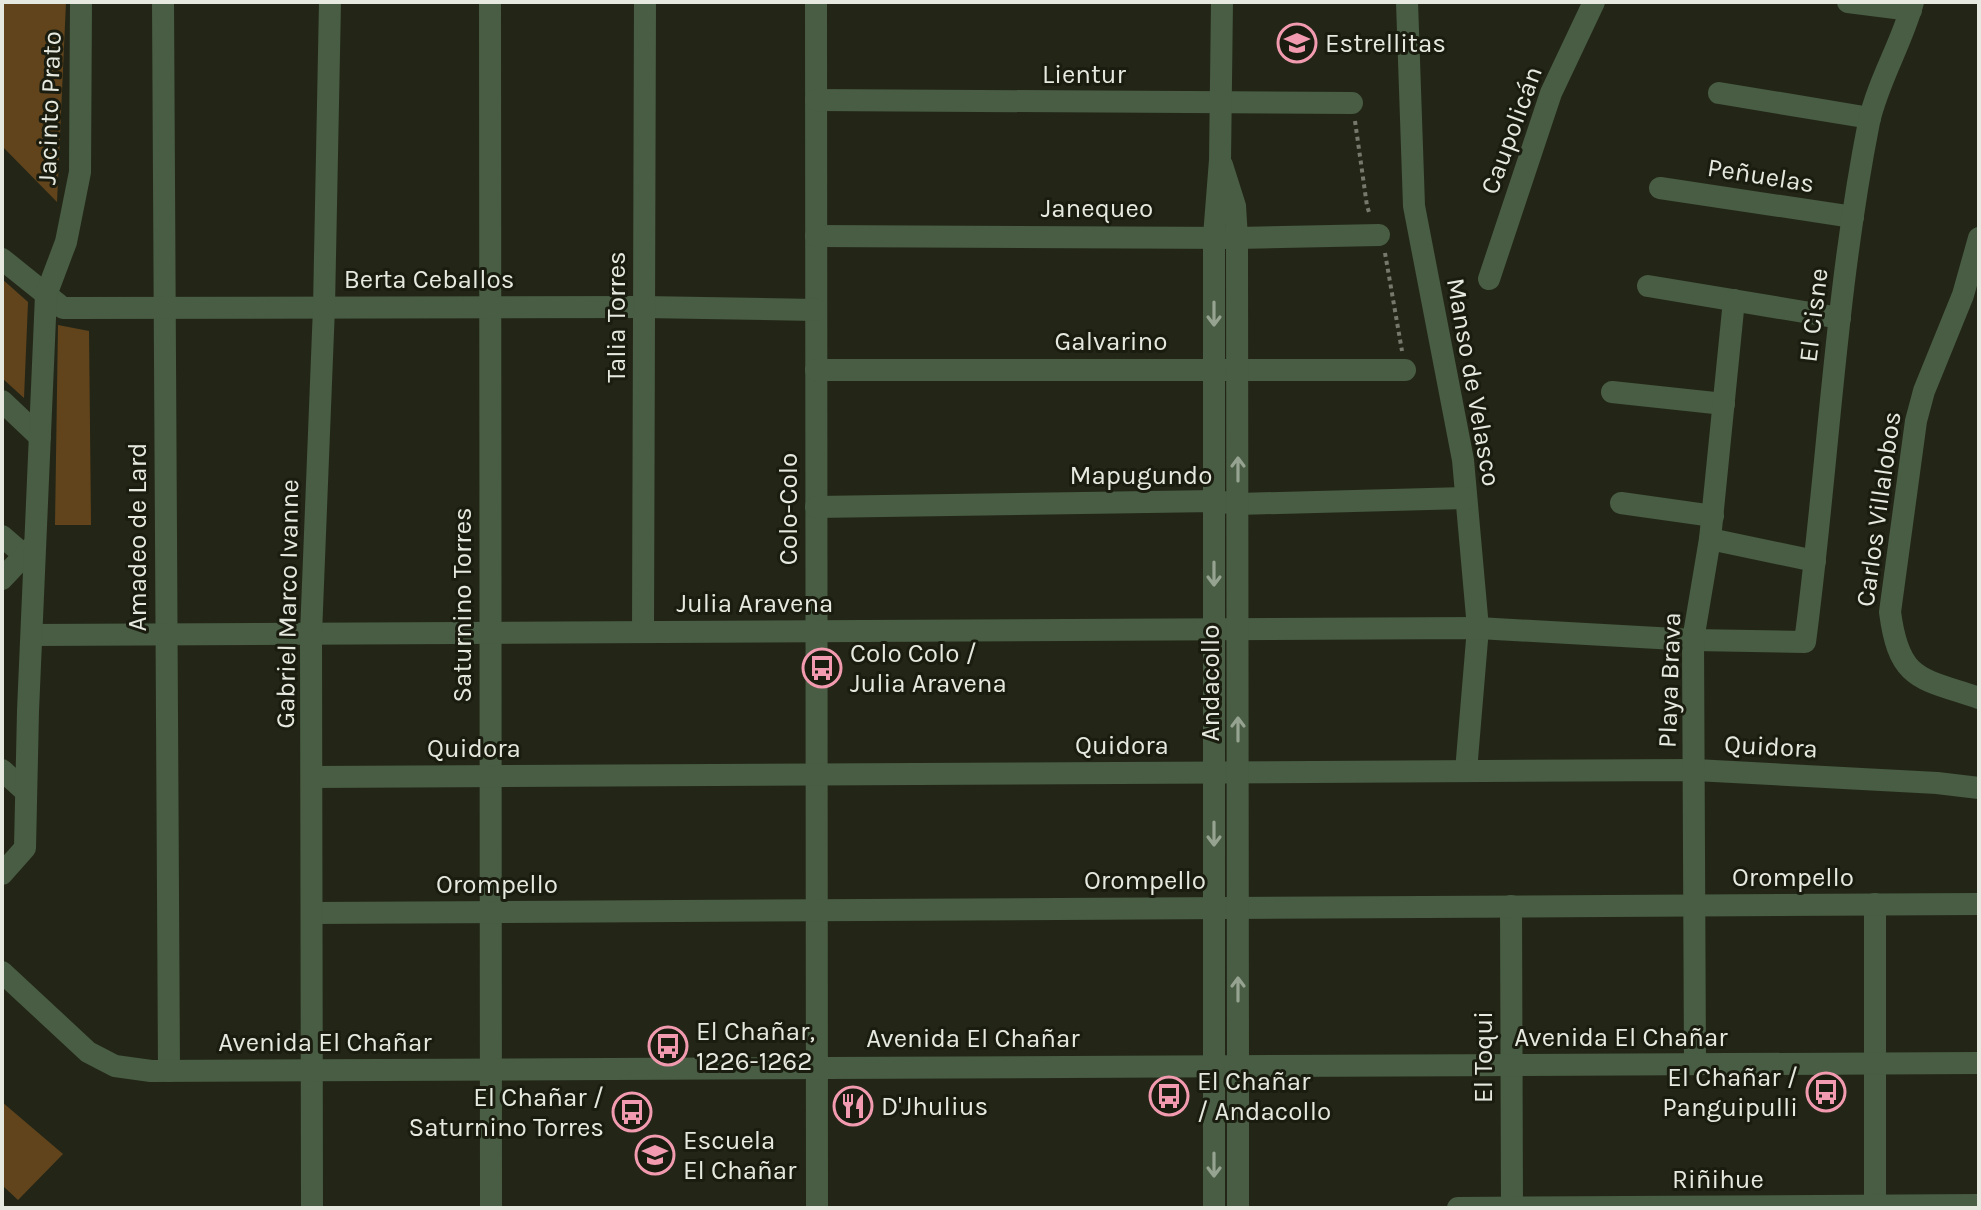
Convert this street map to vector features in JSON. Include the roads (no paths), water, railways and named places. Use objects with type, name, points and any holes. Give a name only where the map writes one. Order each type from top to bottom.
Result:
[{"type":"street","name":"Jacinto Prato","points":[[2,874],[25,848],[32,635],[29,549],[40,437],[46,295],[66,242],[80,172],[81,2]]},
{"type":"street","name":"Amadeo de Lard","points":[[163,2],[169,1071]]},
{"type":"street","name":"Gabriel Marco Ivanne","points":[[312,1208],[311,634],[324,307],[330,2]]},
{"type":"street","name":"Saturnino Torres","points":[[490,2],[491,1208]]},
{"type":"street","name":"Talia Torres","points":[[643,632],[645,2]]},
{"type":"street","name":"Colo-Colo","points":[[816,2],[817,1208]]},
{"type":"street","name":"Andacollo","points":[[1214,1208],[1214,236],[1220,160],[1222,2]]},
{"type":"street","name":"Manso de Velasco","points":[[1407,2],[1414,206],[1463,460],[1478,628],[1466,771]]},
{"type":"street","name":"Caupolicán","points":[[1489,279],[1551,93],[1594,2]]},
{"type":"street","points":[[1848,2],[1912,6]]},
{"type":"street","name":"El Cisne","points":[[1805,642],[1853,217],[1870,118],[1912,6]]},
{"type":"street","points":[[1719,93],[1870,118]]},
{"type":"street","name":"Lientur","points":[[816,100],[1352,103]]},
{"type":"street","name":"Andacollo","points":[[1220,160],[1235,206],[1237,238],[1238,1208]]},
{"type":"street","name":"Peñuelas","points":[[1660,188],[1853,217]]},
{"type":"street","name":"Janequeo","points":[[816,236],[1237,238],[1379,235]]},
{"type":"street","name":"Carlos Villalobos","points":[[1979,238],[1963,295],[1924,391],[1916,421],[1890,612],[1894,643],[1907,666],[1929,681],[1979,698]]},
{"type":"street","name":"Berta Ceballos","points":[[2,259],[63,308],[644,307],[816,310]]},
{"type":"street","points":[[1648,286],[1840,318]]},
{"type":"street","name":"Playa Brava","points":[[1695,1064],[1693,640],[1713,516],[1734,300]]},
{"type":"street","name":"Galvarino","points":[[816,370],[1405,370]]},
{"type":"street","points":[[1612,392],[1724,404]]},
{"type":"street","points":[[2,401],[40,437]]},
{"type":"street","name":"Mapugundo","points":[[816,507],[1214,501],[1238,504],[1466,498]]},
{"type":"street","points":[[1621,503],[1713,516]]},
{"type":"street","points":[[2,536],[29,549],[2,579]]},
{"type":"street","points":[[1710,539],[1815,561]]},
{"type":"street","name":"Julia Aravena","points":[[32,635],[1478,628],[1693,640],[1805,642]]},
{"type":"street","points":[[2,770],[26,792]]},
{"type":"street","name":"Quidora","points":[[312,777],[1695,770],[1979,788]]},
{"type":"street","points":[[1875,904],[1875,1207]]},
{"type":"street","name":"Orompello","points":[[312,913],[1979,904]]},
{"type":"street","name":"El Toqui","points":[[1511,906],[1512,1208]]},
{"type":"street","name":"Avenida El Chañar","points":[[2,972],[88,1052],[115,1066],[133,1070],[1979,1063]]},
{"type":"street","name":"Riñihue","points":[[1458,1208],[1979,1205]]},
{"type":"place","name":"Estrellitas","points":[[1297,43]]},
{"type":"place","name":"Colo Colo / Julia Aravena","points":[[822,668]]},
{"type":"place","name":"El Chañar, 1226-1262","points":[[668,1046]]},
{"type":"place","name":"El Chañar / Panguipulli","points":[[1826,1092]]},
{"type":"place","name":"El Chañar / Andacollo","points":[[1169,1096]]},
{"type":"place","name":"D'Jhulius","points":[[853,1106]]},
{"type":"place","name":"El Chañar / Saturnino Torres","points":[[632,1112]]},
{"type":"place","name":"Escuela El Chañar","points":[[655,1155]]}]
